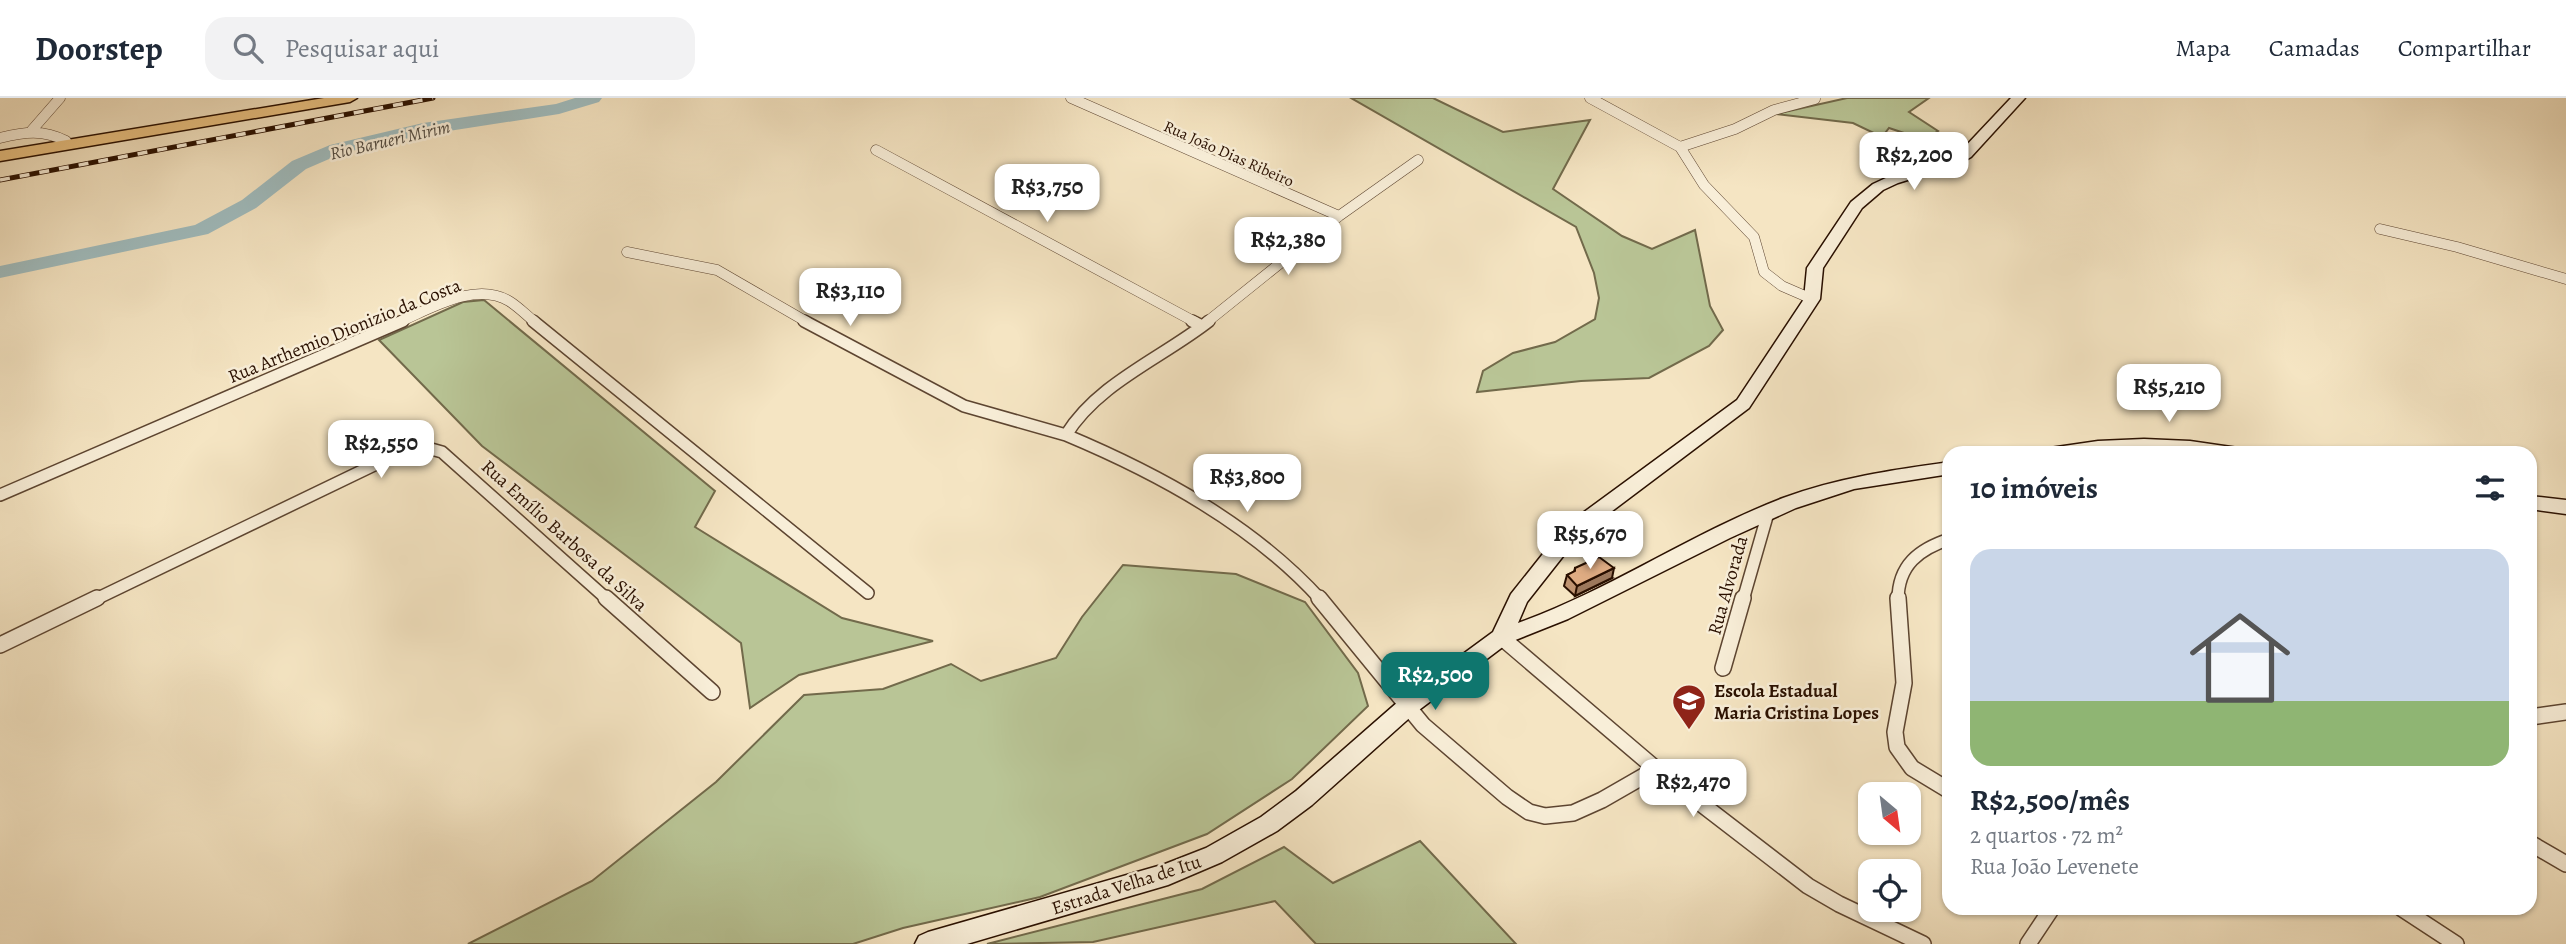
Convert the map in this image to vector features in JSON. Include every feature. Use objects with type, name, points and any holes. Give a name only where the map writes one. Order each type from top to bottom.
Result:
[{"type":"main road","points":[[0,154],[321,98]]},
{"type":"main road","points":[[0,154],[37,151],[350,98]]},
{"type":"main road","points":[[1812,299],[1815,268],[1856,205],[1878,187],[1893,180],[1954,161],[1966,154],[2018,98]]},
{"type":"main road","points":[[37,151],[66,141]]},
{"type":"main road","name":"Estrada Velha de Itu","points":[[928,944],[1111,892],[1213,855],[1269,824],[1304,798],[1407,707],[1501,637],[1518,599],[1572,531],[1743,404],[1812,299]]},
{"type":"main road","points":[[2117,446],[2127,443],[2164,443],[2186,446]]},
{"type":"main road","points":[[1501,637],[1560,615],[1768,513],[1825,490],[1874,479],[1942,469]]},
{"type":"main road","points":[[2537,503],[2566,507]]},
{"type":"street","points":[[32,130],[60,98]]},
{"type":"street","name":"Rua João Dias Ribeiro","points":[[1070,98],[1339,216]]},
{"type":"street","points":[[1590,98],[1680,147],[1704,185],[1754,237],[1764,272],[1782,286],[1812,299]]},
{"type":"street","points":[[1680,147],[1735,129],[1774,110],[1815,99]]},
{"type":"street","points":[[0,138],[32,130],[51,132],[66,141]]},
{"type":"street","points":[[876,150],[1202,326]]},
{"type":"street","points":[[1066,435],[1087,407],[1202,326],[1339,216],[1418,160]]},
{"type":"street","points":[[2380,229],[2457,247],[2566,279]]},
{"type":"street","points":[[628,253],[717,270],[836,339],[964,406],[1066,435],[1112,454],[1168,482],[1223,516],[1286,565],[1333,613],[1374,661],[1407,707],[1506,796],[1525,809],[1544,816],[1567,814],[1586,807],[1656,769]]},
{"type":"street","name":"Rua Arthemio Dionizio da Costa","points":[[0,495],[455,298],[479,294],[496,295],[509,301],[868,593]]},
{"type":"street","name":"Rua Emílio Barbosa da Silva","points":[[0,645],[397,454],[424,447],[442,452],[712,692]]},
{"type":"street","name":"Rua Alvorada","points":[[1723,667],[1768,513]]},
{"type":"street","points":[[1942,542],[1918,552],[1898,579],[1904,685],[1896,733],[1896,746],[1908,764],[1929,781],[1942,787]]},
{"type":"street","points":[[1501,637],[1656,769],[1808,886],[1839,904],[1923,944]]},
{"type":"street","points":[[2537,716],[2566,712]]},
{"type":"street","points":[[2537,848],[2566,864]]},
{"type":"street","points":[[2028,944],[2047,915]]},
{"type":"street","points":[[2412,915],[2456,944]]},
{"type":"green space","points":[[1351,98],[1433,98],[1503,132],[1590,120],[1553,189],[1622,236],[1652,249],[1695,230],[1710,306],[1723,330],[1709,346],[1649,378],[1581,381],[1477,392],[1483,371],[1513,353],[1555,342],[1595,319],[1599,298],[1594,273],[1576,227]]},
{"type":"green space","points":[[1847,98],[1929,98],[1909,112],[1938,131],[1925,140],[1889,128],[1882,137],[1853,123],[1776,114]]},
{"type":"green space","points":[[484,300],[715,491],[695,527],[842,618],[933,641],[799,675],[750,708],[741,643],[482,446],[379,340],[463,302]]},
{"type":"green space","points":[[1123,565],[1236,574],[1305,602],[1358,673],[1368,706],[1292,779],[1207,834],[1040,897],[903,928],[853,944],[468,944],[592,881],[716,782],[804,695],[883,689],[951,664],[981,681],[1056,658],[1082,617]]},
{"type":"green space","points":[[1420,841],[1516,944],[1316,944],[1275,901],[1093,942],[987,944],[1202,889],[1284,847],[1333,883]]},
{"type":"building","points":[[1599,557],[1614,568],[1577,586],[1567,575],[1575,571],[1575,568]]},
{"type":"waterway","name":"Rio Barueri Mirim","points":[[0,272],[201,230],[249,204],[299,165],[337,149],[423,129],[559,109],[593,98]]},
{"type":"railway","points":[[0,180],[433,98]]},
{"type":"place","name":"Escola Estadual Maria Cristina Lopes","points":[[1689,731]]}]
